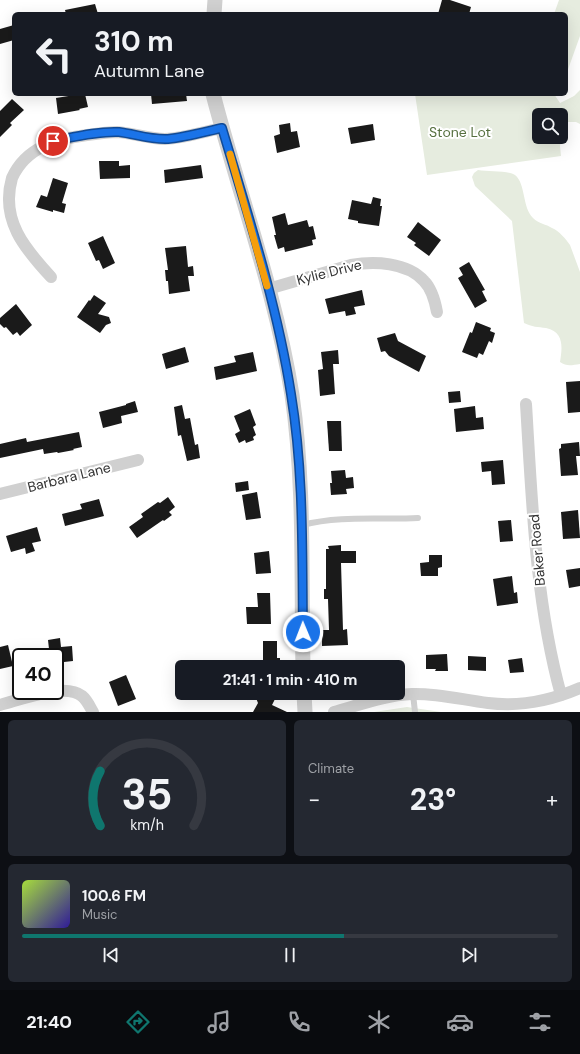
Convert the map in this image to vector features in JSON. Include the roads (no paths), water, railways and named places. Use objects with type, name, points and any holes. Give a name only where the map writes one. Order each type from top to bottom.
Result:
[{"type":"street","points":[[214,12],[216,0]]},
{"type":"street","points":[[214,96],[268,289],[292,394],[299,450],[302,525],[303,660]]},
{"type":"street","points":[[51,277],[18,239],[8,220],[6,201],[7,189],[14,173],[26,157],[46,144],[75,136],[105,132],[118,132],[167,139],[222,128]]},
{"type":"street","name":"Kylie Drive","points":[[268,289],[351,265],[380,262],[405,269],[423,280],[432,293],[437,312]]},
{"type":"street","name":"Baker Road","points":[[526,404],[537,566],[552,660],[560,695]]},
{"type":"street","name":"Barbara Lane","points":[[0,494],[138,460]]},
{"type":"street","points":[[334,712],[385,698],[413,694],[443,696],[520,708],[580,688]]},
{"type":"street","points":[[0,705],[51,692],[71,691],[82,695],[93,712]]},
{"type":"street","points":[[304,700],[305,712]]},
{"type":"lane","points":[[302,525],[316,521],[346,518],[418,518]]},
{"type":"lane","points":[[413,694],[415,712]]},
{"type":"park label","name":"Stone Lot","points":[[460,132]]}]
